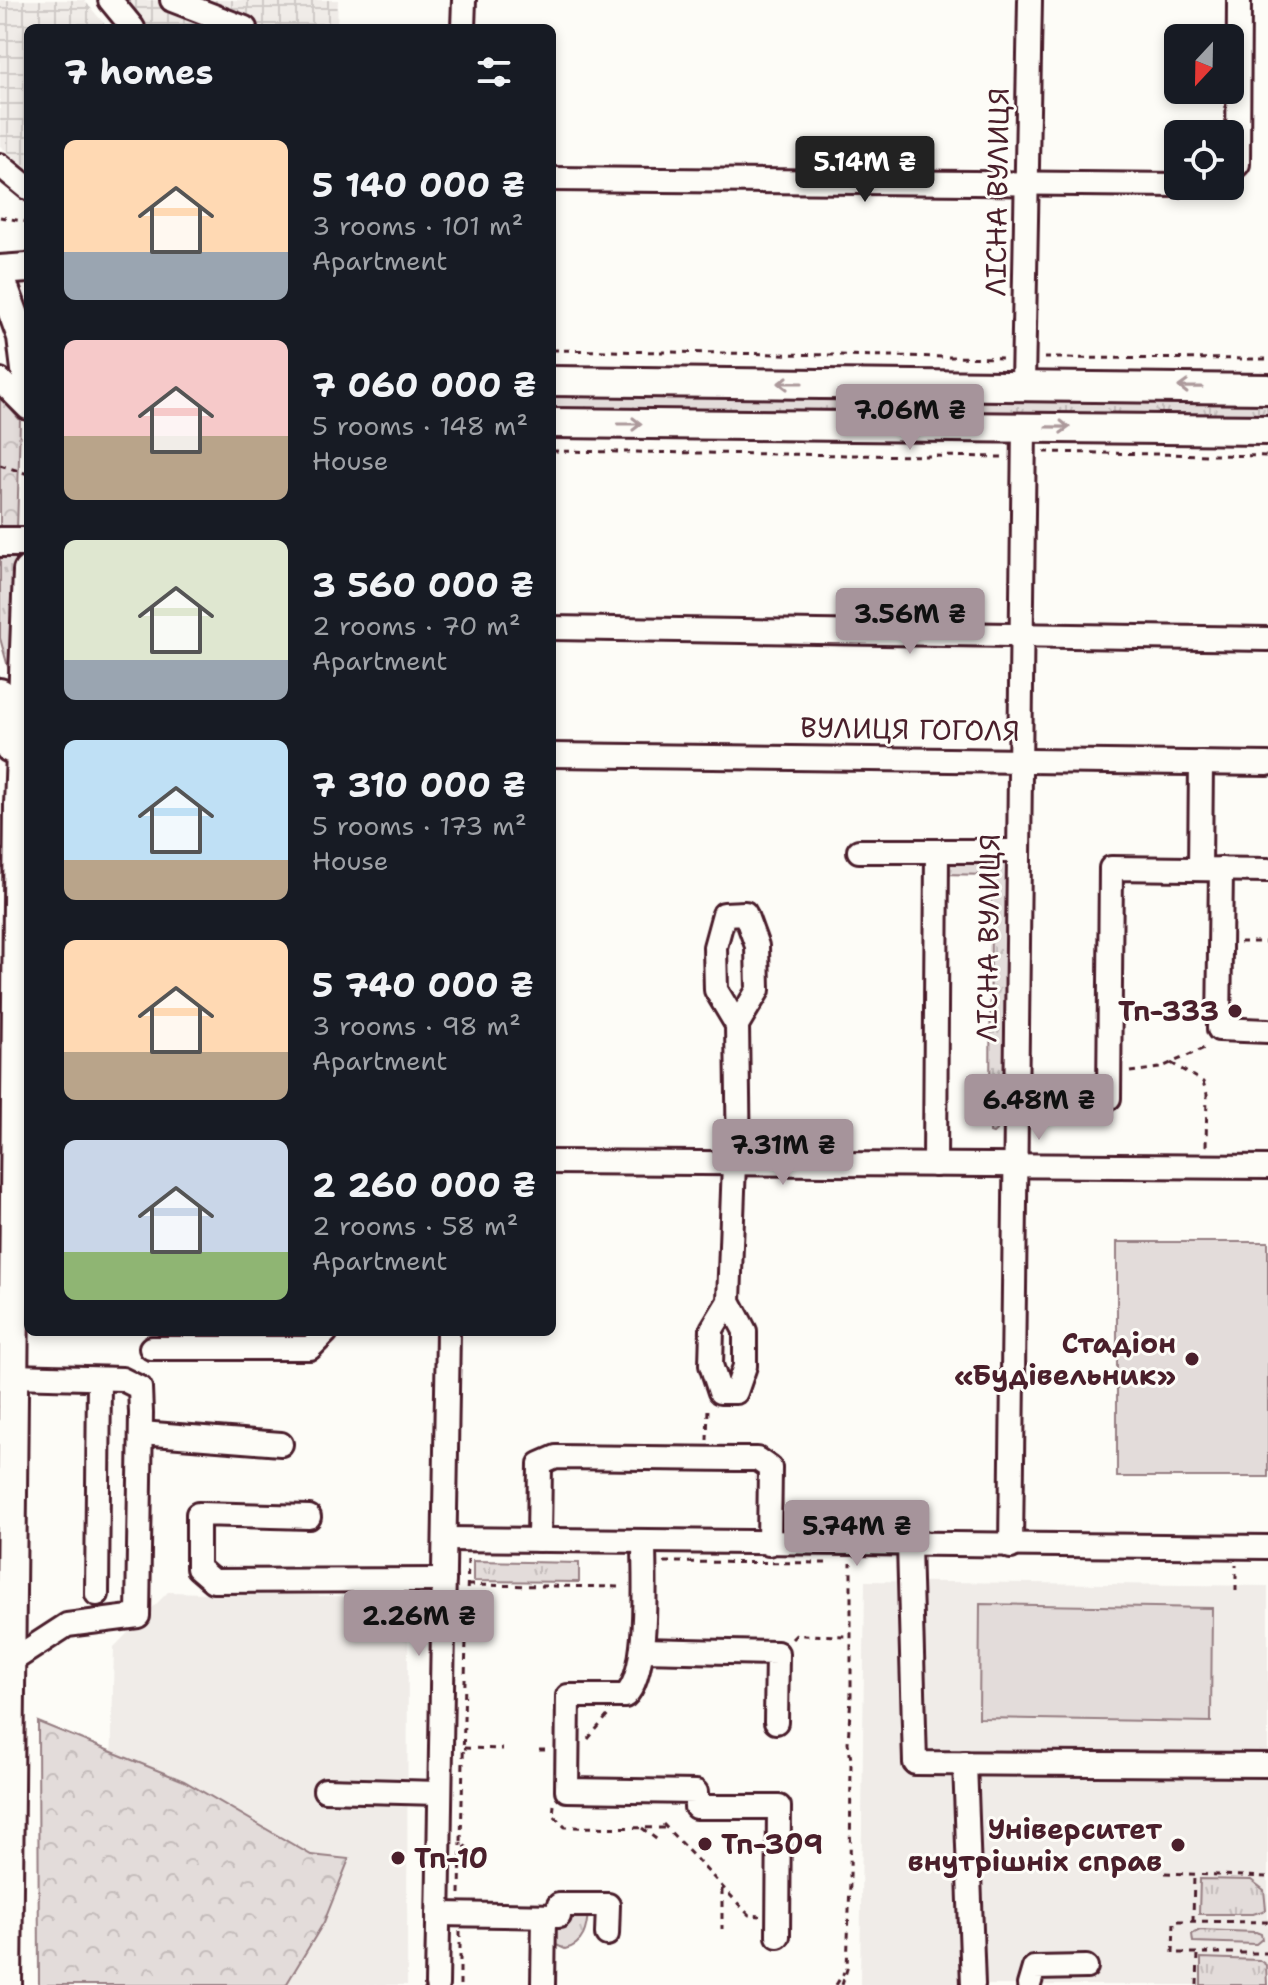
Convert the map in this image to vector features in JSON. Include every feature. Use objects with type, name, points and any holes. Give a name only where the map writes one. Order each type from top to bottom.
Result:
[{"type":"main road","points":[[0,270],[24,268]]},
{"type":"main road","points":[[0,277],[22,337],[24,353]]},
{"type":"main road","points":[[556,381],[1023,371],[1268,389]]},
{"type":"main road","points":[[556,423],[1023,445],[1268,430]]},
{"type":"main road","points":[[0,542],[24,542]]},
{"type":"main road","points":[[0,693],[24,806],[23,897],[9,1017],[15,1083],[7,1985]]},
{"type":"street","points":[[110,0],[130,24]]},
{"type":"street","points":[[172,0],[235,24]]},
{"type":"street","points":[[463,24],[464,0]]},
{"type":"street","name":"ЛІСНА ВУЛИЦЯ","points":[[1023,371],[1030,0]]},
{"type":"street","points":[[1238,120],[1239,0]]},
{"type":"street","points":[[0,165],[24,185]]},
{"type":"street","points":[[556,179],[1164,185]]},
{"type":"street","points":[[0,380],[24,404]]},
{"type":"street","name":"ЛІСНА ВУЛИЦЯ","points":[[1011,1547],[1023,445]]},
{"type":"street","points":[[556,628],[1268,639]]},
{"type":"street","name":"ВУЛИЦЯ ГОГОЛЯ","points":[[556,755],[1268,764]]},
{"type":"street","points":[[1201,763],[1220,941],[1219,1029],[1268,1031]]},
{"type":"street","points":[[859,851],[1019,851]]},
{"type":"street","points":[[935,1165],[937,851]]},
{"type":"street","points":[[1016,1097],[1109,1098],[1111,868],[1268,870]]},
{"type":"street","points":[[729,1301],[745,1331],[745,1366],[736,1392],[714,1396],[712,1329],[729,1301],[736,1163],[737,1025]]},
{"type":"street","points":[[556,1162],[1268,1167]]},
{"type":"street","points":[[151,1348],[310,1348],[322,1336]]},
{"type":"street","points":[[437,1985],[440,1747],[455,1582],[445,1539],[448,1336]]},
{"type":"street","points":[[10,1662],[67,1625],[138,1616],[141,1433],[140,1388],[122,1379],[13,1376]]},
{"type":"street","points":[[97,1594],[99,1379]]},
{"type":"street","points":[[141,1433],[281,1444]]},
{"type":"street","points":[[539,1540],[540,1464],[556,1457],[707,1459],[735,1454],[757,1459],[770,1468],[769,1544]]},
{"type":"street","points":[[309,1517],[198,1514],[198,1568],[213,1581],[455,1582]]},
{"type":"street","points":[[445,1539],[1011,1547],[1268,1547]]},
{"type":"street","points":[[644,1542],[642,1650],[632,1689],[625,1696],[568,1696],[567,1790],[696,1792],[696,1807],[779,1807],[778,1927]]},
{"type":"street","points":[[909,1545],[915,1763],[1268,1765]]},
{"type":"street","points":[[642,1650],[777,1653],[776,1722]]},
{"type":"street","points":[[965,1763],[973,1985]]},
{"type":"street","points":[[325,1790],[439,1793]]},
{"type":"street","points":[[438,1914],[559,1916],[559,1905],[608,1905],[607,1934]]},
{"type":"street","points":[[543,1985],[544,1916]]},
{"type":"street","points":[[1029,1985],[1034,1968],[1086,1967]]},
{"type":"path","points":[[0,217],[24,221]]},
{"type":"path","points":[[556,350],[1023,371],[1268,359]]},
{"type":"path","points":[[556,451],[1023,445],[1268,456]]},
{"type":"path","points":[[0,465],[24,473]]},
{"type":"path","points":[[1220,941],[1268,942]]},
{"type":"path","points":[[1109,1079],[1137,1069],[1160,1068],[1208,1047],[1219,1029]]},
{"type":"path","points":[[1171,1063],[1203,1082],[1207,1094],[1205,1167]]},
{"type":"path","points":[[707,1459],[714,1396]]},
{"type":"path","points":[[481,1559],[467,1559],[455,1582],[463,1748],[461,1842],[488,1869]]},
{"type":"path","points":[[842,1985],[847,1969],[852,1773],[848,1743],[851,1563]]},
{"type":"path","points":[[1236,1565],[1236,1591]]},
{"type":"path","points":[[455,1582],[644,1587]]},
{"type":"path","points":[[777,1653],[796,1635],[850,1636]]},
{"type":"path","points":[[566,1765],[625,1696]]},
{"type":"path","points":[[440,1747],[503,1749]]},
{"type":"path","points":[[663,1824],[749,1915],[778,1927]]},
{"type":"path","points":[[642,1828],[660,1842]]},
{"type":"path","points":[[1165,1873],[1268,1877]]},
{"type":"path","points":[[1193,1921],[1194,1874]]},
{"type":"path","points":[[722,1887],[722,1929]]},
{"type":"path","points":[[1268,1922],[1174,1921],[1173,1953],[1268,1953]]},
{"type":"path","points":[[460,1923],[460,1985]]},
{"type":"path","points":[[1197,1985],[1198,1953]]},
{"type":"path","points":[[836,1985],[847,1969]]},
{"type":"shaded area","points":[[0,0],[84,0],[105,24],[24,24],[24,165],[0,146]]},
{"type":"shaded area","points":[[119,0],[338,0],[337,24],[140,24]]},
{"type":"shaded area","points":[[865,1581],[1268,1586],[1268,1985],[860,1985]]},
{"type":"shaded area","points":[[168,1592],[408,1598],[407,1985],[106,1985],[114,1647]]},
{"type":"green space","points":[[556,392],[1268,399],[1268,417],[556,411]]},
{"type":"green space","points":[[0,396],[20,420],[17,532],[0,533]]},
{"type":"green space","points":[[0,551],[17,554],[16,696],[0,638]]},
{"type":"green space","points":[[950,861],[1007,861],[1011,867],[1007,1112],[1002,1125],[993,1133],[990,1132],[991,875],[942,874]]},
{"type":"green space","name":"Стадіон «Будівельник»","points":[[1117,1242],[1268,1242],[1268,1477],[1117,1477]]},
{"type":"green space","points":[[473,1561],[579,1563],[579,1582],[473,1581]]},
{"type":"green space","points":[[980,1604],[1212,1608],[1211,1722],[979,1718]]},
{"type":"green space","points":[[38,1722],[184,1781],[311,1855],[349,1859],[324,1922],[286,1985],[39,1985]]},
{"type":"green space","points":[[1200,1879],[1251,1880],[1264,1890],[1266,1910],[1253,1914],[1199,1914]]},
{"type":"green space","points":[[588,1911],[585,1929],[576,1944],[565,1949],[554,1944],[552,1932],[561,1917]]},
{"type":"green space","points":[[1200,1930],[1256,1932],[1261,1934],[1262,1939],[1256,1944],[1193,1942],[1192,1934]]},
{"type":"green space","points":[[1201,1958],[1259,1960],[1266,1965],[1267,1985],[1201,1985]]},
{"type":"place","name":"Тп-333","points":[[1235,1011]]},
{"type":"place","name":"Стадіон «Будівельник»","points":[[1192,1359]]},
{"type":"place","name":"Тп-309","points":[[705,1844]]},
{"type":"place","name":"Університет внутрішніх справ","points":[[1178,1845]]},
{"type":"place","name":"Тп-10","points":[[398,1858]]}]
